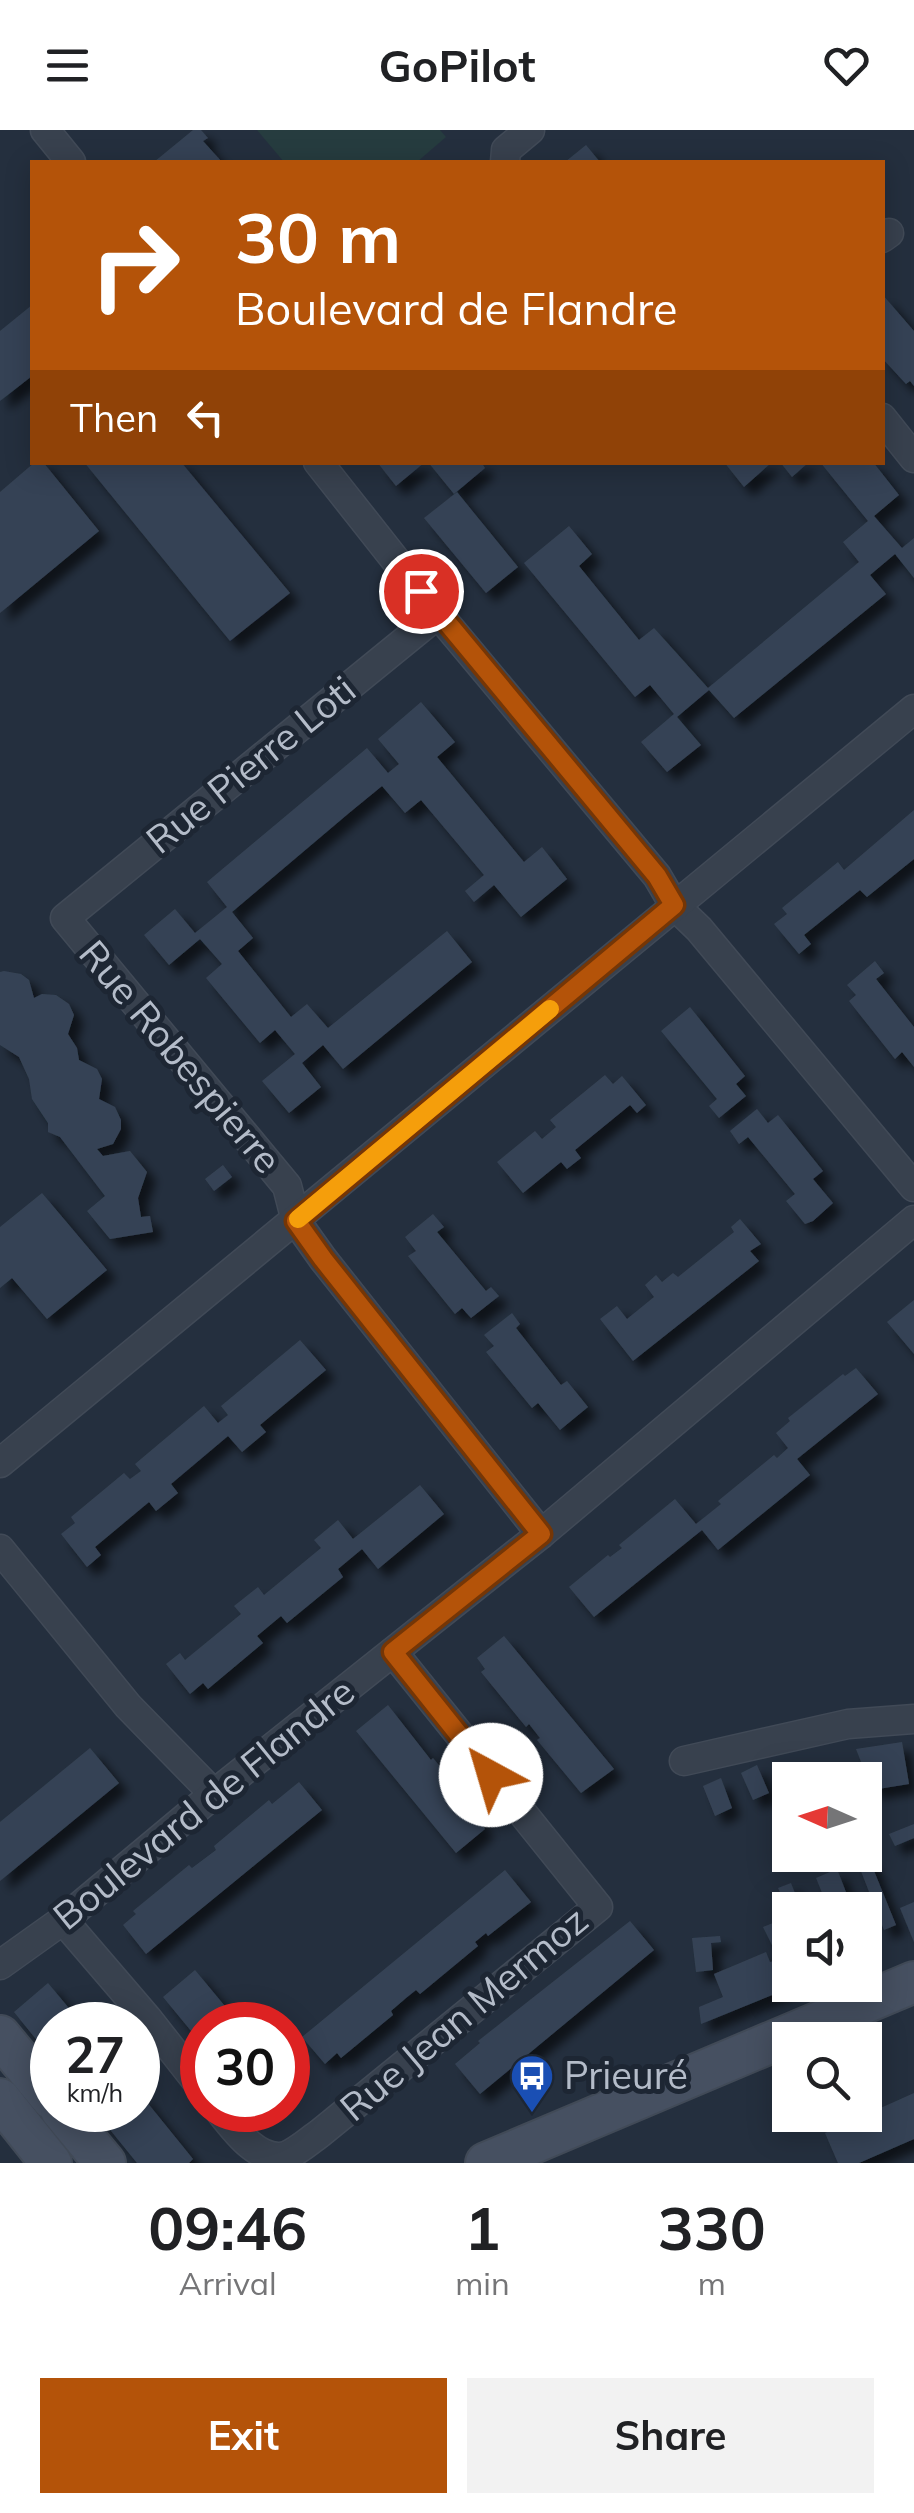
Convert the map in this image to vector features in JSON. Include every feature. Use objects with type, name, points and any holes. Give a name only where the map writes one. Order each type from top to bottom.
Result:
[{"type":"street","points":[[45,130],[68,160]]},
{"type":"street","points":[[505,160],[506,150],[530,130]]},
{"type":"street","points":[[885,422],[914,458]]},
{"type":"street","points":[[320,465],[438,614],[657,876],[674,905],[699,929],[914,1186]]},
{"type":"street","name":"Rue Pierre Loti","points":[[65,918],[438,614]]},
{"type":"street","points":[[0,1463],[914,709]]},
{"type":"street","name":"Rue Robespierre","points":[[65,918],[287,1186],[296,1221],[323,1259],[541,1534]]},
{"type":"street","name":"Boulevard de Flandre","points":[[0,1966],[63,1920],[214,1794],[541,1534],[914,1220]]},
{"type":"street","points":[[0,1549],[128,1706],[214,1794]]},
{"type":"street","name":"Rue Jean Mermoz","points":[[238,2132],[252,2150],[270,2159],[284,2158],[320,2134],[598,1907],[393,1652]]},
{"type":"street","points":[[684,1761],[848,1724],[914,1718]]},
{"type":"street","points":[[63,1920],[180,2059]]},
{"type":"street","points":[[486,2163],[914,1982]]},
{"type":"street","points":[[0,2036],[30,2073]]},
{"type":"street","points":[[0,2099],[51,2163]]},
{"type":"street","points":[[80,2132],[106,2163]]},
{"type":"green space","points":[[257,130],[440,130],[446,137],[419,160],[282,160]]},
{"type":"building","points":[[193,130],[201,130],[208,138],[203,141],[220,160],[156,160]]},
{"type":"building","points":[[586,145],[598,160],[567,160]]},
{"type":"building","points":[[885,297],[914,331],[914,386],[910,381],[906,384],[885,361]]},
{"type":"building","points":[[30,307],[30,378],[0,401],[0,331]]},
{"type":"building","points":[[32,465],[45,465],[99,531],[0,613],[0,492]]},
{"type":"building","points":[[86,465],[183,465],[290,593],[230,641]]},
{"type":"building","points":[[379,465],[421,465],[396,486]]},
{"type":"building","points":[[430,465],[483,465],[485,468],[454,494]]},
{"type":"building","points":[[726,465],[769,465],[744,487]]},
{"type":"building","points":[[782,465],[806,465],[792,477]]},
{"type":"building","points":[[822,465],[875,465],[899,495],[874,516],[902,548],[914,538],[914,578],[895,554],[870,575],[886,594],[734,718],[709,690],[677,717],[701,745],[667,772],[641,742],[674,714],[650,685],[635,697],[524,563],[569,526],[592,554],[579,566],[639,640],[654,628],[708,688],[859,562],[843,542],[868,521]]},
{"type":"building","points":[[457,492],[518,567],[486,593],[424,518]]},
{"type":"building","points":[[421,702],[455,742],[437,757],[524,862],[542,847],[567,879],[521,917],[494,885],[474,902],[465,891],[484,875],[421,800],[405,813],[382,786],[349,813],[232,912],[253,938],[238,951],[291,1017],[307,1004],[328,1028],[447,931],[472,962],[343,1069],[323,1045],[302,1063],[321,1087],[289,1113],[262,1081],[295,1054],[275,1030],[260,1043],[206,978],[222,964],[200,939],[169,965],[144,935],[175,909],[195,933],[227,907],[207,882],[367,748],[388,773],[399,764],[378,739]]},
{"type":"building","points":[[914,810],[914,859],[867,897],[860,890],[804,935],[811,944],[799,954],[774,924],[787,914],[782,908],[838,862],[844,870]]},
{"type":"building","points":[[875,961],[884,973],[876,979],[914,1027],[914,1067],[902,1052],[895,1059],[849,1001],[856,995],[847,985]]},
{"type":"building","points":[[0,972],[29,980],[34,998],[56,995],[69,1004],[74,1015],[68,1034],[79,1060],[97,1069],[102,1079],[99,1099],[115,1107],[121,1120],[113,1144],[97,1149],[103,1156],[130,1151],[147,1172],[138,1198],[141,1217],[150,1216],[153,1232],[110,1239],[87,1211],[105,1196],[60,1137],[48,1132],[48,1123],[32,1099],[29,1079],[19,1057],[0,1045]]},
{"type":"building","points":[[690,1007],[745,1076],[736,1084],[746,1096],[719,1118],[709,1106],[717,1099],[661,1031]]},
{"type":"building","points":[[605,1075],[613,1084],[622,1076],[646,1105],[637,1113],[630,1105],[575,1150],[581,1158],[567,1169],[561,1162],[523,1193],[497,1162],[535,1131],[542,1139],[556,1127],[550,1120]]},
{"type":"building","points":[[757,1109],[768,1123],[778,1115],[823,1171],[813,1179],[833,1203],[813,1221],[805,1224],[786,1201],[795,1194],[748,1137],[739,1144],[730,1131]]},
{"type":"building","points":[[223,1165],[232,1177],[214,1191],[205,1179]]},
{"type":"building","points":[[42,1193],[107,1270],[47,1319],[12,1278],[0,1288],[0,1227]]},
{"type":"building","points":[[433,1214],[444,1227],[437,1232],[486,1291],[491,1287],[499,1296],[471,1318],[462,1308],[455,1314],[408,1256],[416,1251],[405,1237]]},
{"type":"building","points":[[740,1219],[761,1244],[750,1251],[759,1261],[633,1361],[600,1319],[617,1306],[627,1319],[654,1297],[645,1285],[656,1275],[662,1282],[673,1273],[678,1277],[734,1232],[731,1227]]},
{"type":"building","points":[[914,1300],[914,1354],[887,1322]]},
{"type":"building","points":[[512,1313],[520,1324],[516,1328],[561,1385],[567,1381],[588,1407],[560,1430],[538,1403],[532,1408],[486,1352],[494,1346],[484,1335]]},
{"type":"building","points":[[300,1340],[326,1370],[260,1425],[266,1432],[242,1452],[228,1436],[171,1484],[178,1493],[156,1511],[149,1502],[95,1547],[101,1555],[87,1567],[61,1534],[75,1523],[71,1517],[124,1473],[130,1479],[141,1471],[135,1464],[204,1406],[218,1423],[228,1415],[221,1406]]},
{"type":"building","points":[[856,1368],[878,1394],[797,1459],[810,1475],[718,1550],[702,1530],[594,1617],[569,1587],[622,1548],[619,1545],[675,1499],[696,1524],[721,1504],[718,1501],[788,1448],[776,1433],[790,1421],[788,1418]]},
{"type":"building","points":[[420,1485],[444,1514],[378,1569],[362,1549],[338,1569],[343,1577],[287,1623],[281,1616],[257,1636],[263,1643],[208,1689],[203,1683],[190,1694],[166,1664],[180,1653],[185,1660],[241,1614],[234,1606],[258,1587],[264,1595],[321,1548],[314,1540],[338,1520],[353,1539]]},
{"type":"building","points":[[504,1636],[614,1769],[581,1793],[537,1740],[540,1738],[529,1724],[526,1727],[481,1672],[485,1669],[477,1658]]},
{"type":"building","points":[[388,1705],[478,1812],[475,1815],[485,1829],[456,1853],[356,1731]]},
{"type":"building","points":[[902,1742],[909,1784],[882,1788],[882,1762],[861,1762],[856,1749]]},
{"type":"building","points":[[90,1748],[119,1783],[0,1881],[0,1822]]},
{"type":"building","points":[[757,1765],[769,1793],[753,1800],[741,1773]]},
{"type":"building","points":[[721,1778],[732,1808],[715,1816],[703,1786]]},
{"type":"building","points":[[299,1782],[322,1810],[146,1954],[123,1925],[136,1914],[133,1911],[189,1865],[192,1868],[216,1850],[214,1846],[269,1800],[272,1804]]},
{"type":"building","points":[[914,1824],[914,1838],[895,1846],[889,1834]]},
{"type":"building","points":[[505,1870],[531,1902],[475,1942],[478,1946],[420,1994],[416,1990],[406,1998],[391,2011],[393,2015],[341,2058],[337,2053],[325,2064],[310,2046],[310,2030]]},
{"type":"building","points":[[838,1872],[846,1892],[822,1892],[816,1878]]},
{"type":"building","points":[[861,1872],[874,1872],[896,1925],[884,1930],[882,1892],[869,1892]]},
{"type":"building","points":[[791,1883],[794,1892],[780,1892],[778,1888]]},
{"type":"building","points":[[914,1902],[914,1942],[900,1908]]},
{"type":"building","points":[[630,1921],[654,1950],[480,2094],[455,2064],[478,2041]]},
{"type":"building","points":[[772,1923],[772,1945],[763,1927]]},
{"type":"building","points":[[720,1936],[721,1942],[711,1943],[713,1970],[696,1972],[692,1938]]},
{"type":"building","points":[[766,1952],[772,1962],[772,1995],[701,2024],[699,2007],[723,1997],[714,1974]]},
{"type":"building","points":[[195,1970],[221,2002],[180,2002],[180,2018],[163,1997]]},
{"type":"building","points":[[48,1983],[64,2002],[30,2002],[30,2032],[14,2012]]},
{"type":"building","points":[[914,2093],[914,2139],[859,2163],[838,2163],[825,2133],[882,2132],[882,2107]]},
{"type":"building","points":[[160,2118],[193,2159],[189,2163],[137,2163],[112,2132],[160,2132]]},
{"type":"slow traffic","points":[[298,1219],[550,1009]]},
{"type":"place","name":"Prieuré","points":[[532,2114]]},
{"type":"route","points":[[421,591],[657,876],[674,905],[296,1221],[541,1534],[393,1652],[491,1775]]}]
